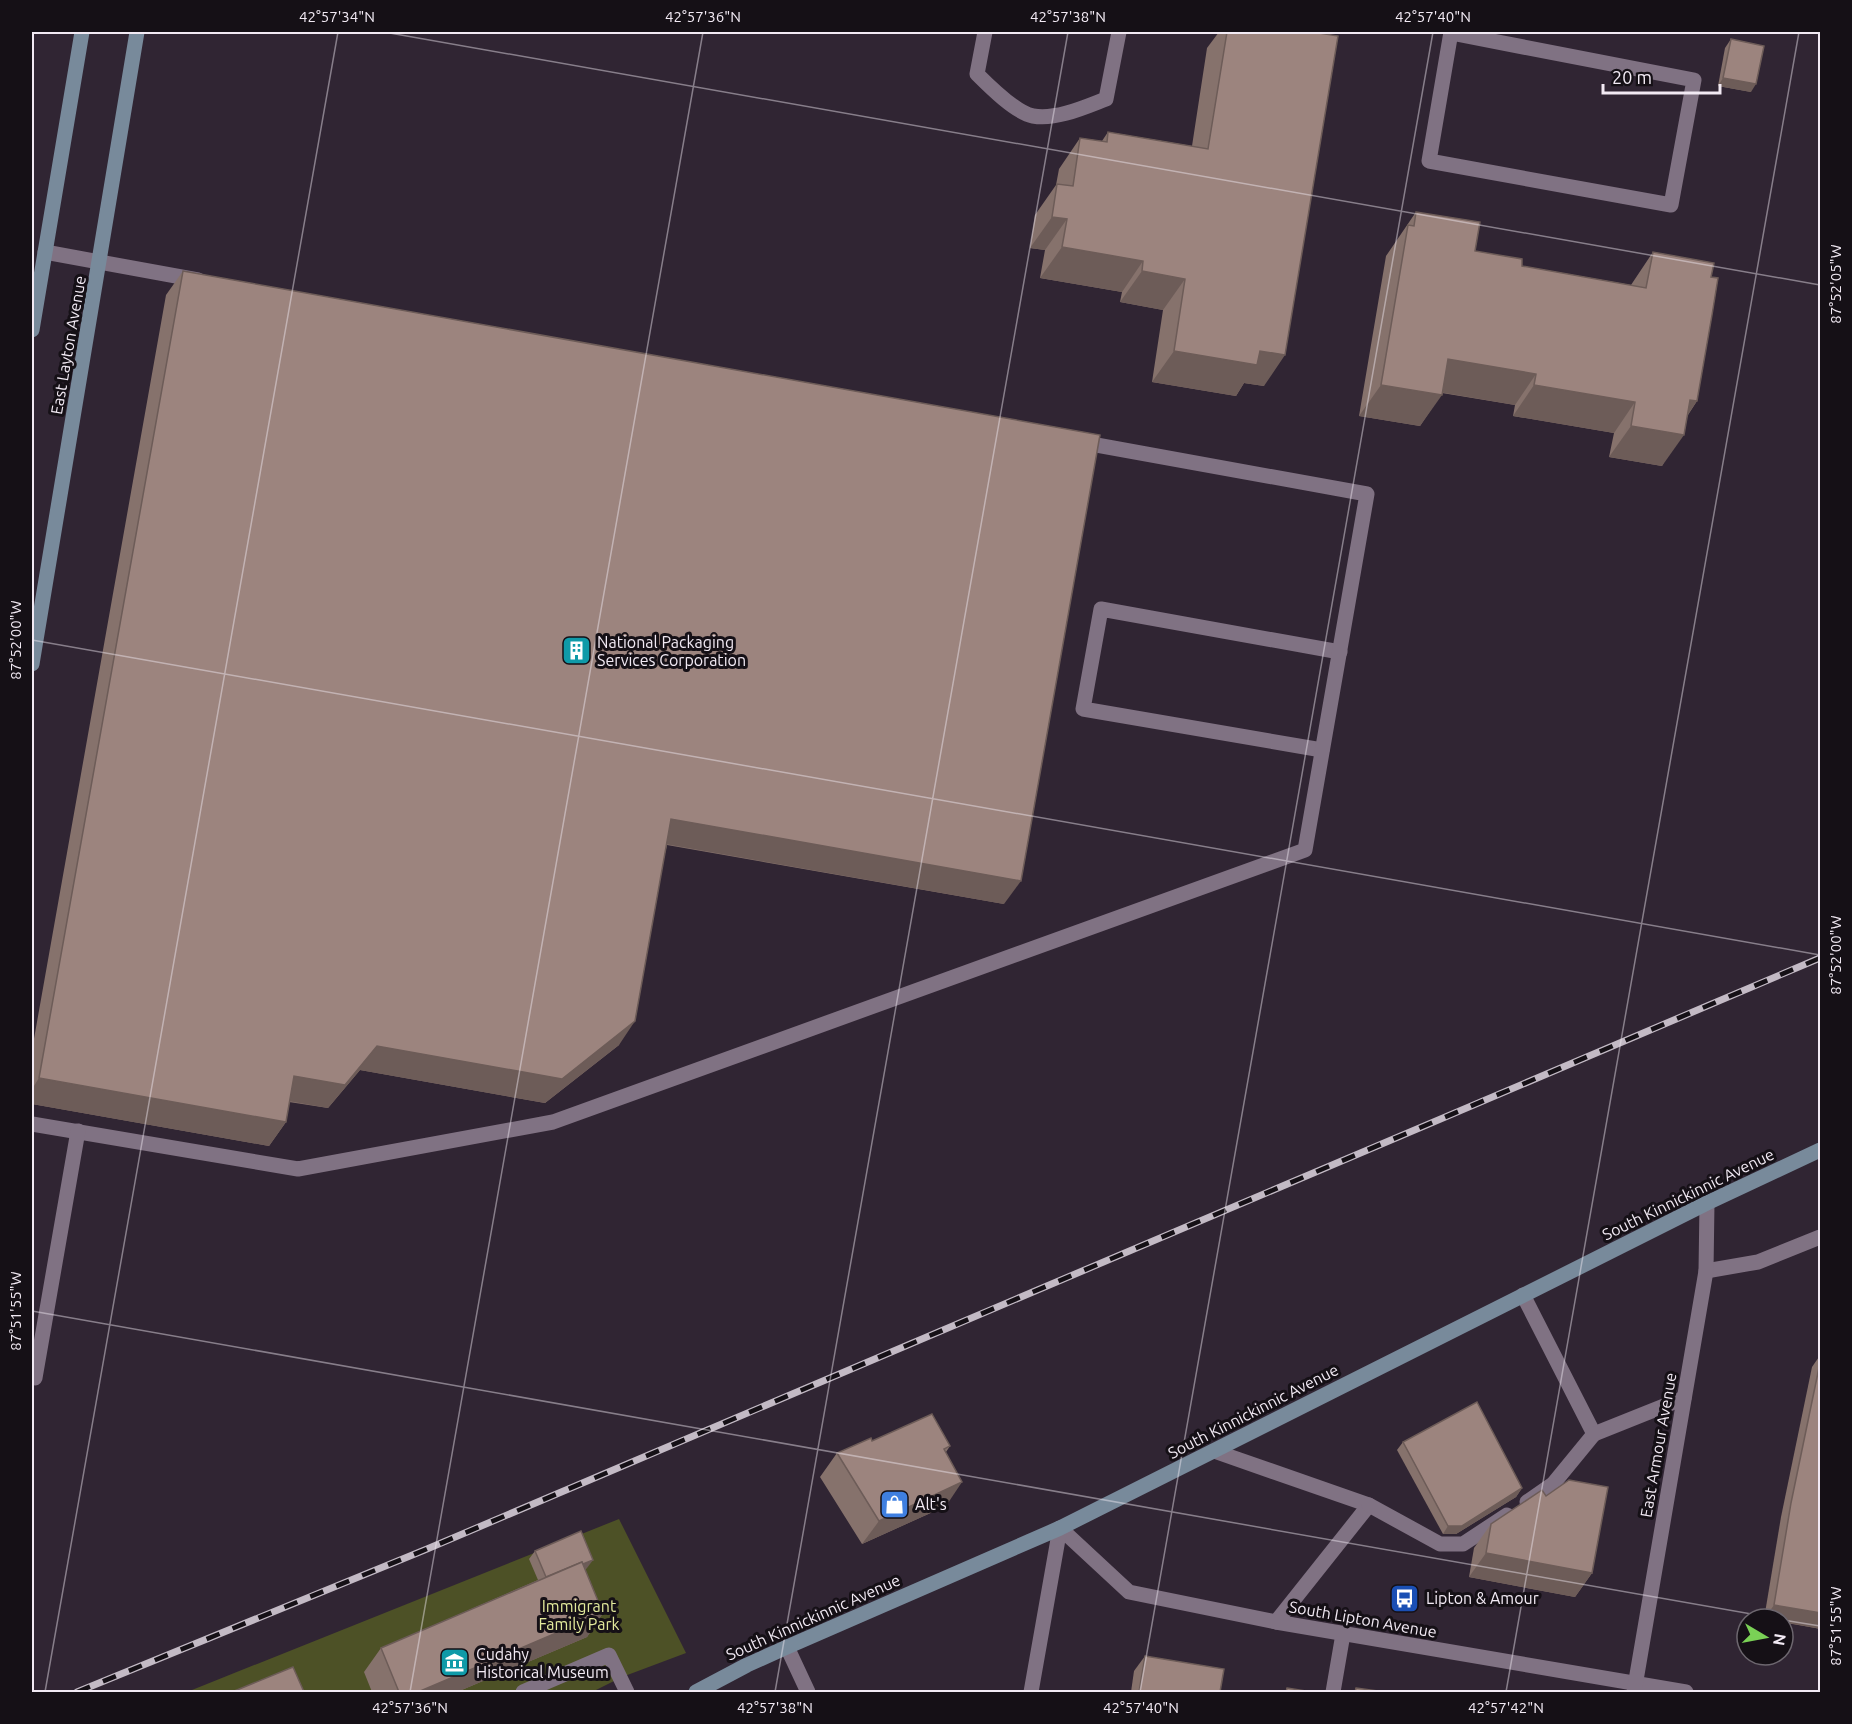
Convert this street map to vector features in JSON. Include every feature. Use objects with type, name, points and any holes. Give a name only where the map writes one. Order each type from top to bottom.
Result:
[{"type":"street","points":[[32,330],[82,32]]},
{"type":"street","name":"East Layton Avenue","points":[[32,664],[137,32]]},
{"type":"street","points":[[985,32],[977,74],[1004,99],[1032,116],[1068,114],[1106,99],[1119,32]]},
{"type":"street","points":[[1451,32],[1694,80],[1671,205],[1429,161],[1451,32]]},
{"type":"street","points":[[45,252],[214,283]]},
{"type":"street","points":[[32,1124],[298,1169],[552,1122],[1305,850],[1367,494],[1061,438]]},
{"type":"street","points":[[1322,750],[1083,709],[1101,609],[1340,652]]},
{"type":"street","points":[[32,1377],[35,1378],[78,1131]]},
{"type":"street","name":"South Kinnickinnic Avenue","points":[[696,1692],[747,1665],[1060,1528],[1707,1203],[1821,1150]]},
{"type":"street","name":"East Armour Avenue","points":[[1635,1688],[1706,1271],[1707,1203]]},
{"type":"street","points":[[1706,1271],[1758,1262],[1821,1237]]},
{"type":"street","points":[[1523,1296],[1594,1434]]},
{"type":"street","points":[[1214,1450],[1369,1505],[1440,1544],[1462,1544],[1553,1484],[1594,1434],[1684,1398]]},
{"type":"street","points":[[1276,1622],[1369,1505]]},
{"type":"street","points":[[1031,1692],[1060,1528]]},
{"type":"street","name":"South Lipton Avenue","points":[[1060,1528],[1129,1592],[1276,1622],[1635,1688],[1686,1692]]},
{"type":"street","points":[[1333,1692],[1343,1634]]},
{"type":"street","points":[[788,1647],[808,1692]]},
{"type":"street","points":[[523,1692],[609,1655],[627,1692]]},
{"type":"green space","name":"Immigrant Family Park","points":[[619,1519],[686,1653],[622,1677],[592,1692],[187,1692]]},
{"type":"building","points":[[1227,32],[1313,32],[1338,36],[1285,355],[1260,351],[1257,365],[1174,351],[1185,279],[1142,271],[1143,261],[1062,247],[1067,219],[1052,217],[1057,184],[1073,186],[1080,138],[1107,142],[1108,132],[1208,149]]},
{"type":"building","points":[[1731,39],[1764,46],[1756,84],[1723,78]]},
{"type":"building","points":[[1416,212],[1480,222],[1475,251],[1522,259],[1522,266],[1646,288],[1653,252],[1714,263],[1711,277],[1718,278],[1697,401],[1690,400],[1684,435],[1631,426],[1635,402],[1534,385],[1536,374],[1448,359],[1442,395],[1381,385],[1408,225],[1414,226]]},
{"type":"building","name":"National Packaging Services Corporation","points":[[183,271],[1100,435],[1021,881],[671,819],[635,1021],[562,1079],[377,1046],[345,1085],[294,1076],[286,1122],[39,1078]]},
{"type":"building","points":[[1821,1358],[1821,1613],[1774,1605],[1791,1503]]},
{"type":"building","points":[[1477,1402],[1522,1488],[1462,1526],[1448,1526],[1403,1442]]},
{"type":"building","points":[[932,1414],[950,1446],[944,1449],[962,1482],[879,1521],[837,1453],[871,1438],[872,1441]]},
{"type":"building","points":[[1569,1480],[1608,1487],[1592,1573],[1486,1553],[1491,1524],[1542,1490],[1546,1496]]},
{"type":"building","points":[[581,1531],[593,1560],[583,1564],[582,1562],[546,1577],[535,1551]]},
{"type":"building","name":"Cudahy Historical Museum","points":[[582,1562],[603,1613],[418,1692],[399,1692],[381,1648]]},
{"type":"building","points":[[1145,1656],[1224,1669],[1220,1692],[1139,1692]]},
{"type":"building","points":[[293,1667],[304,1692],[232,1692]]},
{"type":"building","points":[[1287,1688],[1312,1692],[1286,1692]]},
{"type":"building","points":[[1356,1688],[1385,1692],[1355,1692]]},
{"type":"railway","points":[[77,1692],[427,1549],[1820,958]]},
{"type":"place","name":"National Packaging Services Corporation","points":[[576,651]]},
{"type":"place","name":"Alt's","points":[[894,1504]]},
{"type":"place","name":"Lipton & Amour","points":[[1405,1598]]},
{"type":"place","name":"Cudahy Historical Museum","points":[[455,1663]]}]
